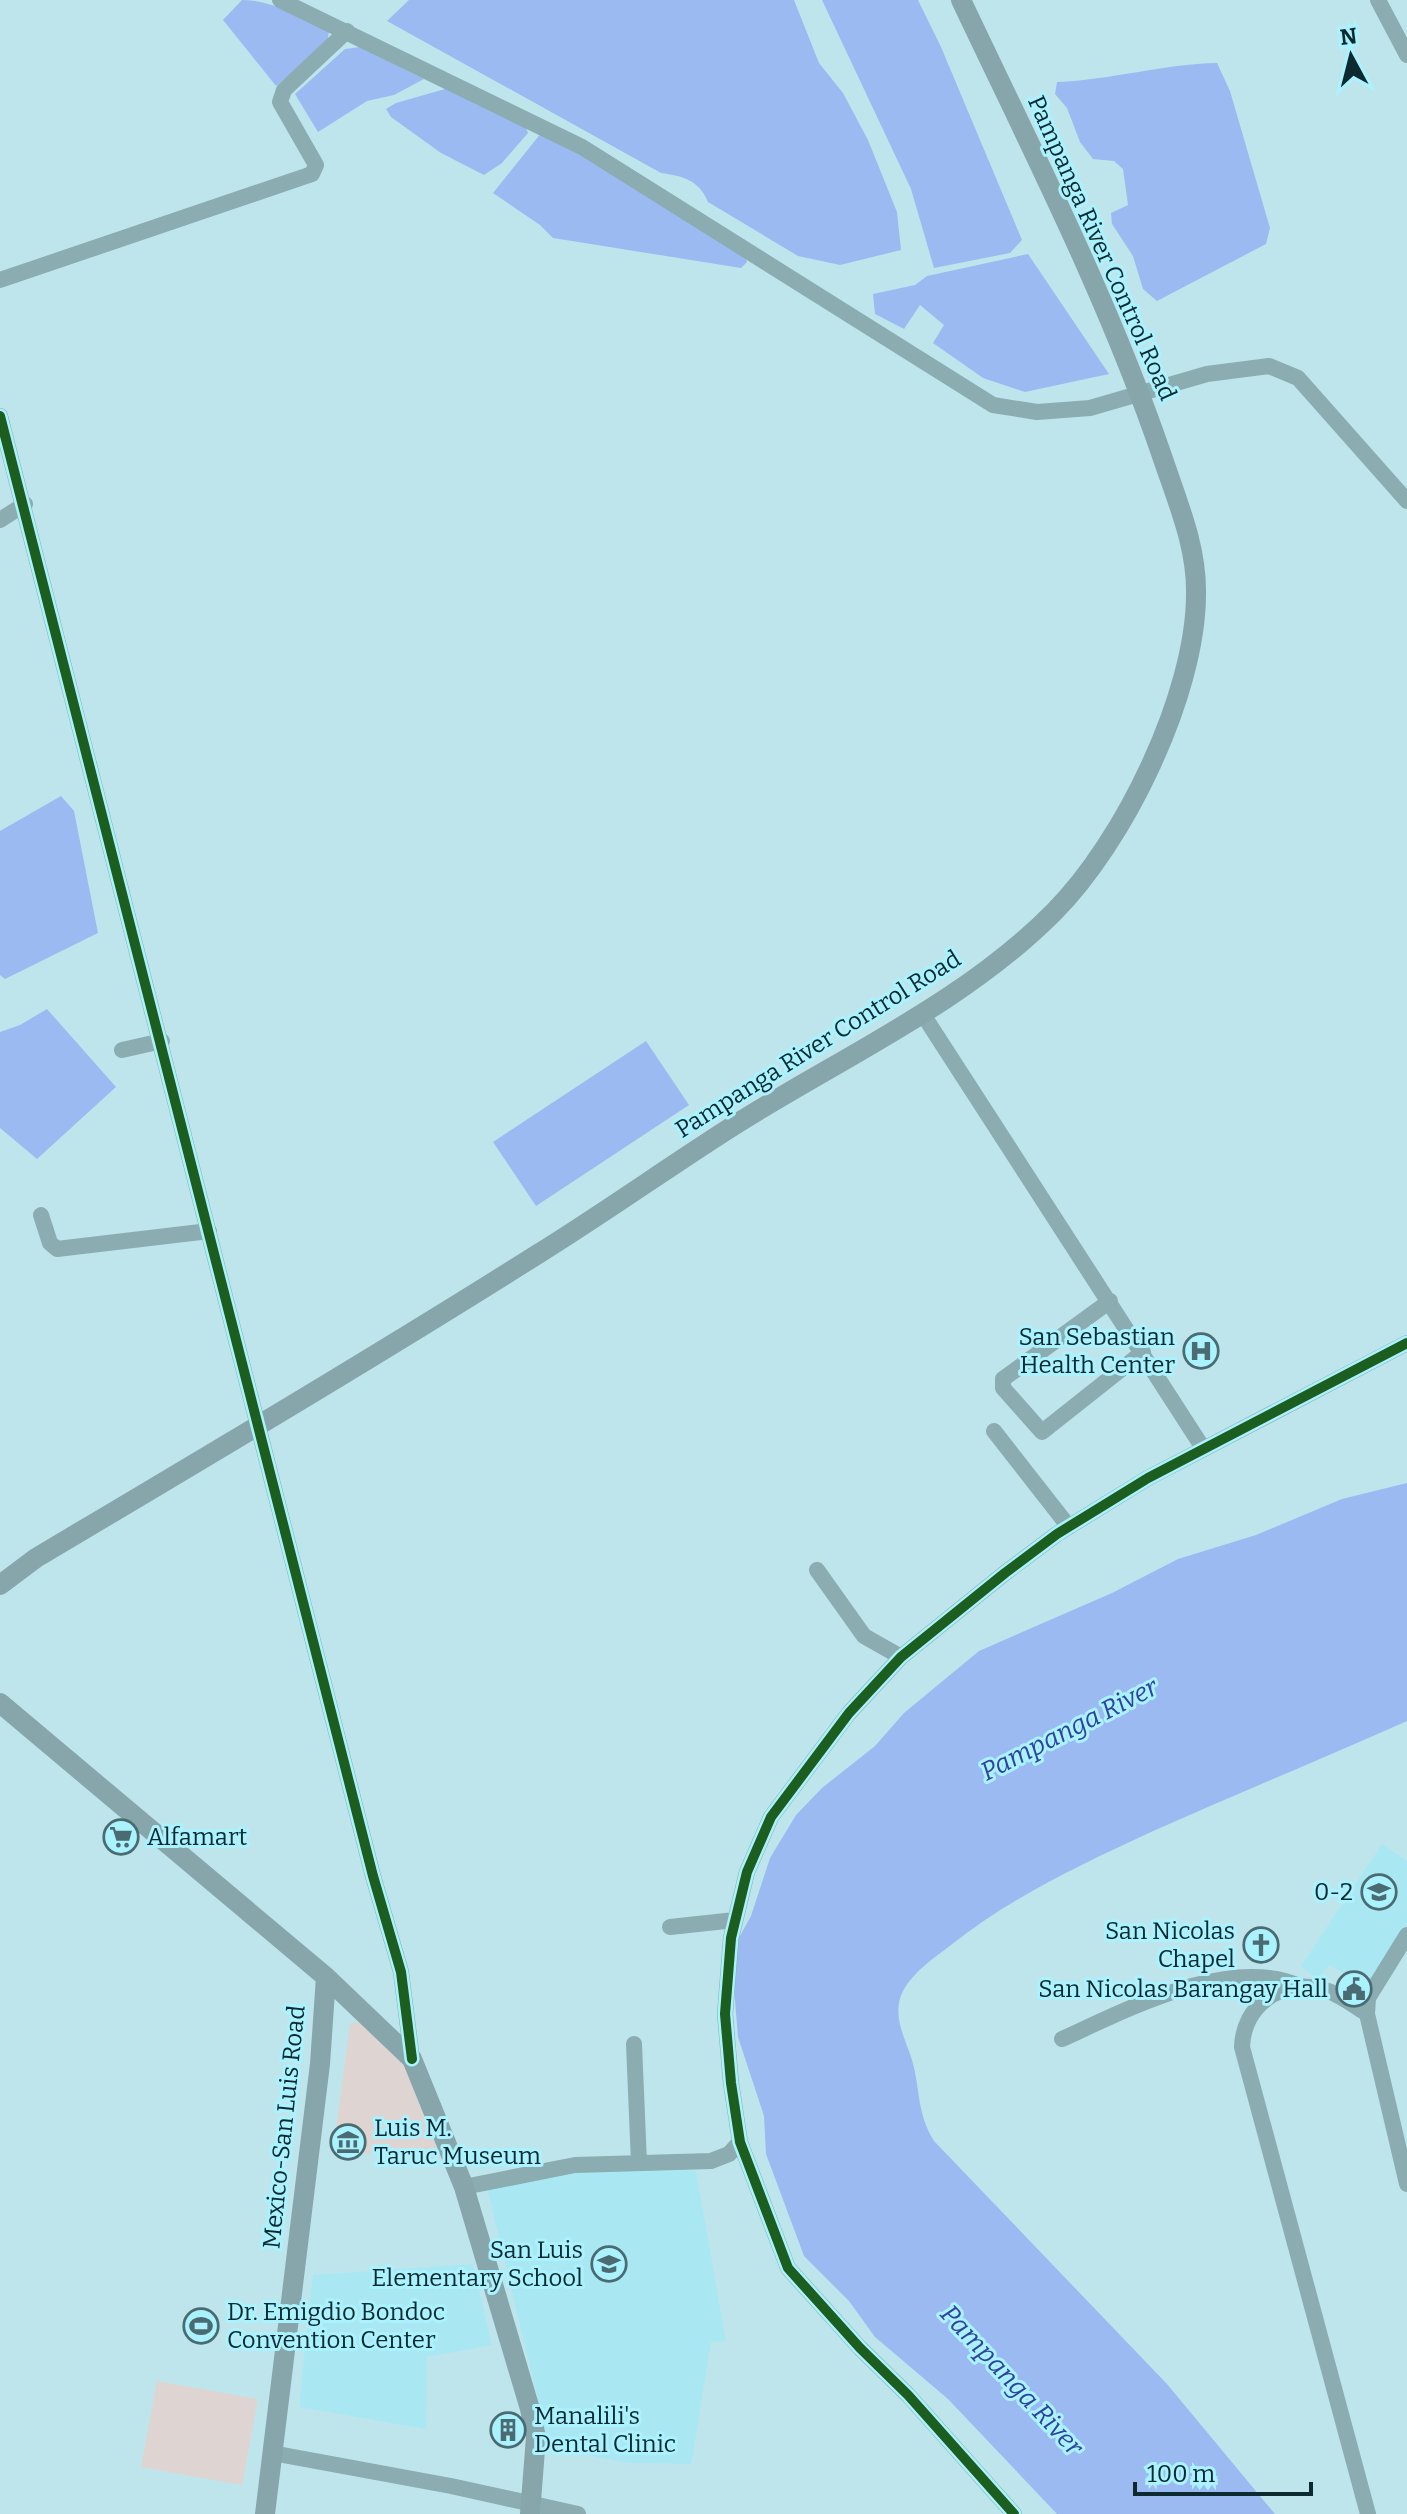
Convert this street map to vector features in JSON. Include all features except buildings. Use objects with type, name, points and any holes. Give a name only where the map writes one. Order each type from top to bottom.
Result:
[{"type":"main road","name":"Pampanga River Control Road","points":[[0,1585],[36,1558],[401,1338],[811,1077],[922,1013],[1024,939],[1076,889],[1112,836],[1146,776],[1188,667],[1195,610],[1192,545],[1141,394],[1084,257],[961,0]]},
{"type":"main road","name":"Mexico-San Luis Road","points":[[0,1703],[326,1977],[320,2064],[265,2514]]},
{"type":"main road","points":[[326,1977],[412,2059],[464,2187],[536,2437],[531,2510]]},
{"type":"street","points":[[280,0],[582,147],[993,405],[1037,412],[1090,408],[1207,374],[1269,366],[1298,378],[1407,501]]},
{"type":"street","points":[[1378,0],[1407,55]]},
{"type":"street","points":[[0,280],[312,174],[316,165],[311,153],[280,102],[284,90],[347,31]]},
{"type":"street","points":[[0,416],[25,504],[362,1831],[401,1972],[412,2059]]},
{"type":"street","points":[[0,520],[25,504]]},
{"type":"street","points":[[922,1013],[1203,1448]]},
{"type":"street","points":[[122,1050],[162,1041]]},
{"type":"street","points":[[41,1215],[50,1243],[57,1249],[209,1231]]},
{"type":"street","points":[[1110,1301],[1003,1379],[1003,1388],[1042,1432],[1143,1352]]},
{"type":"street","points":[[1014,2514],[908,2395],[860,2348],[788,2268],[740,2142],[725,2014],[735,1920],[747,1872],[771,1817],[849,1713],[901,1657],[1005,1573],[1135,1485],[1407,1343]]},
{"type":"street","points":[[994,1431],[1069,1527]]},
{"type":"street","points":[[817,1570],[864,1636],[901,1657]]},
{"type":"street","points":[[670,1927],[735,1920]]},
{"type":"street","points":[[1407,1935],[1368,1998],[1367,2014],[1407,2184]]},
{"type":"street","points":[[1062,2039],[1177,1991],[1261,1976],[1301,1987],[1324,1989],[1367,2014]]},
{"type":"street","points":[[1301,1987],[1277,1993],[1257,2004],[1243,2026],[1242,2047],[1368,2514]]},
{"type":"street","points":[[634,2044],[639,2163]]},
{"type":"street","points":[[464,2187],[575,2165],[711,2161],[729,2154],[740,2142]]},
{"type":"street","points":[[272,2453],[451,2486],[531,2510],[578,2514]]},
{"type":"shaded area","name":"0-2","points":[[1382,1844],[1407,1861],[1407,1923],[1366,1987],[1329,1965],[1317,1979],[1301,1966]]},
{"type":"shaded area","points":[[359,2022],[401,2058],[441,2159],[333,2151],[350,2024]]},
{"type":"shaded area","name":"San Luis Elementary School","points":[[656,2167],[696,2171],[726,2341],[711,2342],[691,2464],[629,2463],[582,2454],[578,2450],[550,2449],[487,2188],[586,2170]]},
{"type":"shaded area","points":[[473,2264],[492,2345],[427,2357],[426,2429],[299,2407],[313,2275]]},
{"type":"shaded area","points":[[157,2381],[258,2399],[242,2485],[141,2467]]},
{"type":"water","points":[[242,0],[276,6],[297,16],[329,32],[327,42],[276,86],[223,20]]},
{"type":"water","points":[[409,0],[794,0],[819,63],[843,93],[868,140],[897,212],[901,250],[840,265],[798,256],[708,202],[700,189],[689,180],[661,173],[387,21]]},
{"type":"water","points":[[822,0],[918,0],[941,47],[1022,240],[1010,253],[934,268],[911,189]]},
{"type":"water","points":[[360,47],[424,79],[394,95],[367,101],[318,132],[295,94],[345,49]]},
{"type":"water","points":[[1217,63],[1230,91],[1270,228],[1266,244],[1157,301],[1143,289],[1133,256],[1112,224],[1111,213],[1128,205],[1123,169],[1114,161],[1093,159],[1080,142],[1067,108],[1055,94],[1057,82]]},
{"type":"water","points":[[452,87],[524,123],[528,133],[502,163],[484,175],[441,153],[391,117],[386,109],[396,103]]},
{"type":"water","points":[[542,132],[744,252],[747,262],[741,268],[553,238],[540,225],[493,193]]},
{"type":"water","points":[[1028,254],[1109,374],[1025,392],[983,378],[933,343],[944,325],[920,305],[904,329],[875,314],[873,294],[915,285],[927,276]]},
{"type":"water","points":[[61,796],[74,811],[98,933],[5,979],[0,975],[0,831]]},
{"type":"water","points":[[47,1009],[116,1087],[37,1159],[0,1128],[0,1032],[20,1025]]},
{"type":"water","points":[[646,1041],[689,1105],[536,1206],[493,1142]]},
{"type":"water","name":"Pampanga River","points":[[1407,1483],[1407,1721],[1151,1832],[1048,1882],[974,1928],[931,1960],[903,1991],[898,2009],[900,2026],[915,2071],[924,2120],[934,2141],[1167,2384],[1275,2514],[1057,2514],[948,2399],[875,2337],[849,2301],[804,2256],[766,2154],[764,2116],[738,2037],[732,1965],[736,1943],[751,1916],[770,1858],[796,1815],[822,1788],[875,1746],[904,1713],[979,1651],[1112,1593],[1178,1559],[1256,1535],[1342,1499]]},
{"type":"cycle path","points":[[0,416],[373,1876],[401,1972],[412,2059]]},
{"type":"cycle path","points":[[1014,2514],[908,2395],[860,2348],[788,2268],[740,2142],[731,2083],[725,2014],[731,1938],[747,1872],[771,1817],[849,1713],[901,1657],[1005,1573],[1057,1534],[1148,1478],[1407,1343]]},
{"type":"place","name":"San Sebastian Health Center","points":[[1201,1351]]},
{"type":"place","name":"Alfamart","points":[[121,1837]]},
{"type":"place","name":"0-2","points":[[1379,1892]]},
{"type":"place","name":"San Nicolas Chapel","points":[[1261,1945]]},
{"type":"place","name":"San Nicolas Barangay Hall","points":[[1354,1989]]},
{"type":"place","name":"Luis M. Taruc Museum","points":[[348,2142]]},
{"type":"place","name":"San Luis Elementary School","points":[[609,2264]]},
{"type":"place","name":"Dr. Emigdio Bondoc Convention Center","points":[[201,2326]]},
{"type":"place","name":"Manalili's Dental Clinic","points":[[508,2430]]}]
